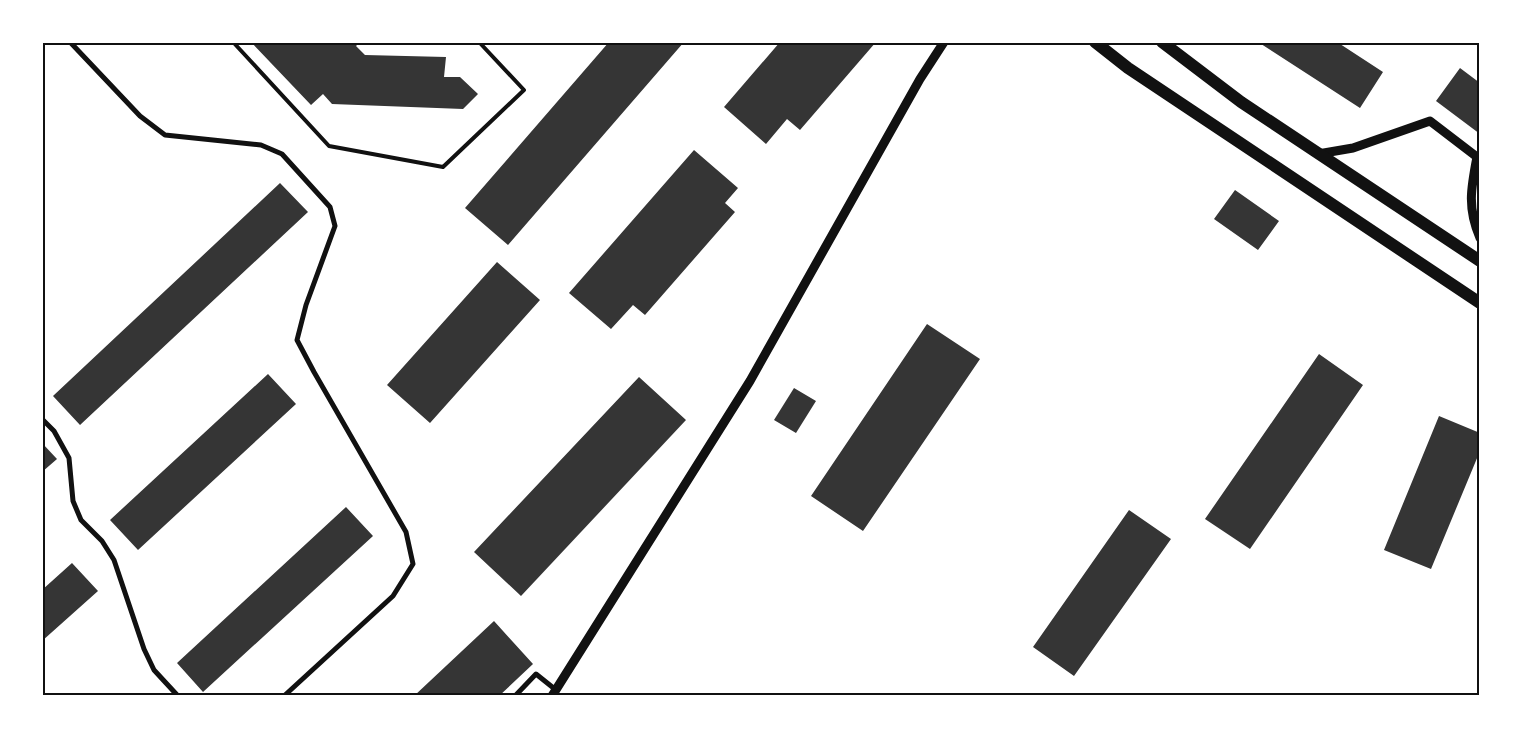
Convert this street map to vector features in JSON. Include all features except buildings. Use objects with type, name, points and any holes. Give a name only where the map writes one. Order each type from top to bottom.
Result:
[{"type":"main road","points":[[1095,42],[1128,68],[1477,296]]},
{"type":"main road","points":[[1162,42],[1241,102],[1480,261]]},
{"type":"street","points":[[70,42],[140,116],[165,136],[261,145],[282,154],[330,208],[334,226],[306,304],[298,340],[314,372],[406,532],[413,564],[393,596],[284,696]]},
{"type":"street","points":[[515,696],[536,674],[554,693],[750,381],[920,79],[944,42]]},
{"type":"street","points":[[1318,154],[1353,148],[1430,121],[1477,157],[1470,191],[1473,224],[1480,238]]},
{"type":"street","points":[[42,419],[54,430],[70,458],[73,501],[81,520],[102,541],[114,560],[144,649],[154,670],[178,696]]},
{"type":"lane","points":[[233,42],[329,146],[443,167],[524,90],[479,42]]}]
